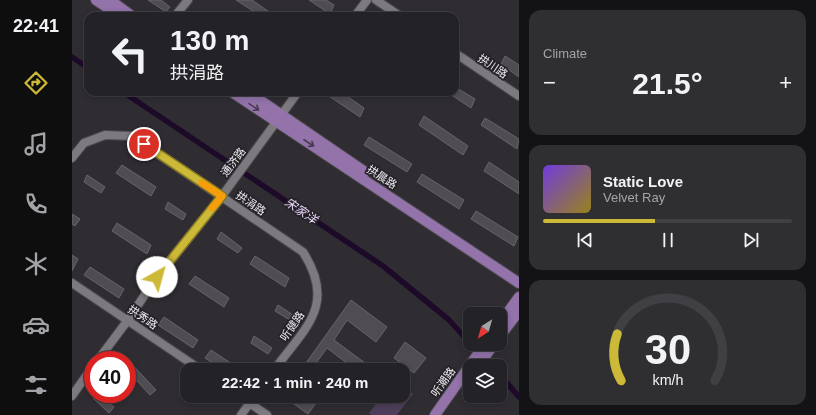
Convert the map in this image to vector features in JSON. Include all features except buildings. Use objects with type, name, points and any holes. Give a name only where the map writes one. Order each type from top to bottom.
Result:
[{"type":"main road","points":[[96,0],[114,12]]},
{"type":"main road","points":[[110,0],[126,12]]},
{"type":"main road","name":"拱晨路","points":[[239,96],[279,118],[519,276]]},
{"type":"main road","name":"拱晨路","points":[[253,96],[279,118],[519,283]]},
{"type":"main road","points":[[507,313],[519,297]]},
{"type":"main road","points":[[507,327],[519,311]]},
{"type":"main road","name":"听潮路","points":[[435,415],[463,380]]},
{"type":"main road","name":"听潮路","points":[[442,415],[463,382]]},
{"type":"street","points":[[178,12],[188,0]]},
{"type":"street","points":[[358,12],[366,0]]},
{"type":"street","points":[[376,0],[394,12]]},
{"type":"street","name":"拱川路","points":[[459,56],[519,96]]},
{"type":"street","name":"通济路","points":[[105,351],[162,270],[222,196],[295,96]]},
{"type":"street","name":"拱涓路","points":[[72,158],[84,143],[105,135],[132,136],[304,252],[313,267]]},
{"type":"street","name":"听健路","points":[[279,363],[310,321],[317,306],[319,285],[313,267]]},
{"type":"street","name":"拱秀路","points":[[72,283],[191,363]]},
{"type":"street","points":[[72,396],[84,379]]},
{"type":"street","points":[[241,415],[249,403],[267,415]]},
{"type":"shaded area","points":[[377,403],[406,403],[397,415],[371,415],[369,413]]},
{"type":"waterway","name":"宋家洋","points":[[72,57],[84,65]]},
{"type":"waterway","name":"宋家洋","points":[[129,96],[383,266],[448,319],[463,335]]},
{"type":"waterway","name":"宋家洋","points":[[478,351],[485,359]]},
{"type":"waterway","name":"宋家洋","points":[[507,383],[519,397]]},
{"type":"slow traffic","points":[[202,183],[222,196],[212,208]]},
{"type":"route","points":[[144,144],[222,196],[157,277]]}]
